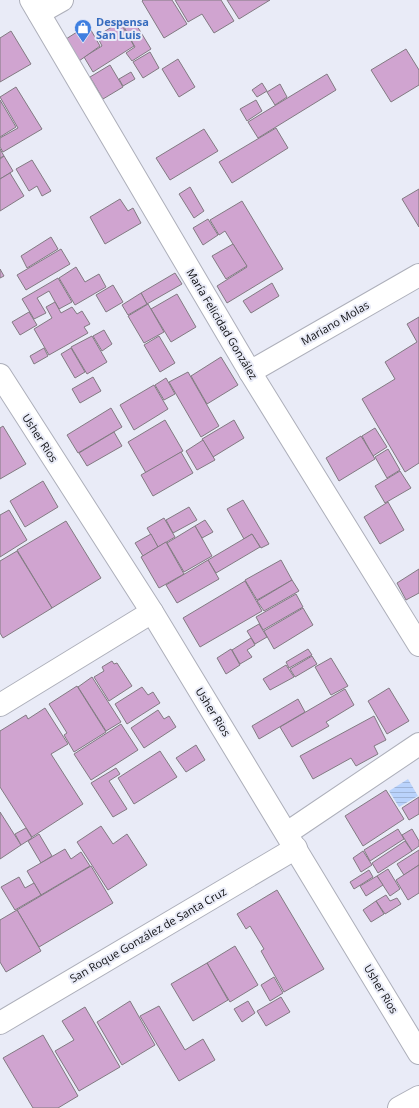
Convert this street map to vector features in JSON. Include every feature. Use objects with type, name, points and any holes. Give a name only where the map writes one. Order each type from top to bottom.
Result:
[{"type":"street","points":[[35,7],[62,0]]},
{"type":"street","name":"María Felicidad González","points":[[35,7],[250,372],[419,645]]},
{"type":"street","name":"Mariano Molas","points":[[250,372],[419,275]]},
{"type":"street","name":"Usher Rios","points":[[0,376],[152,612],[419,1053]]},
{"type":"street","points":[[0,705],[152,612]]},
{"type":"street","name":"San Roque González de Santa Cruz","points":[[0,1023],[292,841],[419,744]]},
{"type":"street","points":[[399,1108],[419,1097]]},
{"type":"water","points":[[408,779],[418,796],[399,807],[389,791]]},
{"type":"building","points":[[172,0],[187,24],[164,38],[142,1]]},
{"type":"building","points":[[175,0],[221,0],[234,21],[214,33],[202,14],[188,22]]},
{"type":"building","points":[[227,0],[270,0],[239,19]]},
{"type":"building","points":[[134,21],[151,49],[132,61],[126,53],[135,47],[124,27]]},
{"type":"building","points":[[120,22],[134,46],[93,72],[84,57],[102,46],[97,36]]},
{"type":"building","name":"Despensa San Luis","points":[[88,25],[100,46],[79,61],[66,39]]},
{"type":"building","points":[[11,31],[31,64],[0,82],[0,38]]},
{"type":"building","points":[[406,49],[419,70],[419,85],[391,102],[371,70]]},
{"type":"building","points":[[150,52],[159,68],[143,78],[133,62]]},
{"type":"building","points":[[178,59],[195,87],[179,97],[162,69]]},
{"type":"building","points":[[110,65],[123,87],[103,99],[90,77]]},
{"type":"building","points":[[131,72],[135,79],[123,86],[119,79]]},
{"type":"building","points":[[327,74],[336,90],[258,138],[248,122]]},
{"type":"building","points":[[262,83],[267,91],[257,97],[252,90]]},
{"type":"building","points":[[280,84],[287,97],[275,105],[267,92]]},
{"type":"building","points":[[16,87],[42,129],[3,152],[0,147],[0,138],[18,128],[0,97]]},
{"type":"building","points":[[0,100],[16,127],[0,137]]},
{"type":"building","points":[[256,100],[262,111],[247,121],[240,109]]},
{"type":"building","points":[[276,128],[288,148],[232,183],[219,162]]},
{"type":"building","points":[[204,129],[218,151],[170,180],[156,158]]},
{"type":"building","points":[[0,149],[4,156],[0,158]]},
{"type":"building","points":[[4,156],[13,171],[0,179],[0,159]]},
{"type":"building","points":[[32,160],[51,191],[42,196],[37,186],[29,191],[16,169]]},
{"type":"building","points":[[10,173],[24,196],[0,211],[0,179]]},
{"type":"building","points":[[190,187],[204,211],[194,218],[179,194]]},
{"type":"building","points":[[419,189],[419,227],[402,199]]},
{"type":"building","points":[[120,199],[128,211],[133,208],[141,223],[105,244],[90,217]]},
{"type":"building","points":[[242,201],[283,269],[227,303],[217,286],[247,267],[225,231],[219,235],[210,220]]},
{"type":"building","points":[[208,219],[218,235],[203,245],[193,228]]},
{"type":"building","points":[[51,237],[58,249],[27,268],[21,256]]},
{"type":"building","points":[[233,244],[247,266],[226,279],[212,256]]},
{"type":"building","points":[[61,249],[70,264],[26,290],[17,275]]},
{"type":"building","points":[[76,267],[85,282],[99,274],[106,287],[75,305],[59,278]]},
{"type":"building","points":[[0,269],[4,276],[0,278]]},
{"type":"building","points":[[175,273],[182,284],[147,304],[141,293]]},
{"type":"building","points":[[58,278],[72,302],[59,309],[49,291],[37,298],[46,313],[34,319],[22,299]]},
{"type":"building","points":[[272,283],[279,296],[251,313],[243,301]]},
{"type":"building","points":[[113,285],[123,302],[106,312],[96,295]]},
{"type":"building","points":[[141,293],[147,304],[128,315],[122,305]]},
{"type":"building","points":[[177,294],[196,327],[171,342],[151,309]]},
{"type":"building","points":[[55,302],[61,313],[72,307],[77,314],[82,311],[90,324],[84,327],[88,333],[49,355],[34,329],[52,318],[46,307]]},
{"type":"building","points":[[148,304],[164,332],[144,343],[128,316]]},
{"type":"building","points":[[29,312],[37,325],[20,335],[12,322]]},
{"type":"building","points":[[419,317],[419,463],[405,472],[362,399],[395,379],[385,362],[417,342],[407,324]]},
{"type":"building","points":[[104,330],[112,344],[102,351],[93,336]]},
{"type":"building","points":[[92,336],[107,362],[87,374],[71,347]]},
{"type":"building","points":[[159,336],[175,363],[160,372],[144,345]]},
{"type":"building","points":[[44,348],[48,356],[34,364],[30,356]]},
{"type":"building","points":[[71,348],[85,372],[75,378],[61,354]]},
{"type":"building","points":[[221,357],[238,385],[207,404],[191,376]]},
{"type":"building","points":[[188,372],[219,426],[201,437],[169,382]]},
{"type":"building","points":[[93,377],[101,391],[80,403],[72,389]]},
{"type":"building","points":[[166,378],[175,394],[164,400],[155,385]]},
{"type":"building","points":[[154,385],[168,409],[134,430],[120,405]]},
{"type":"building","points":[[111,408],[122,427],[78,453],[67,435]]},
{"type":"building","points":[[165,420],[183,451],[146,473],[128,442]]},
{"type":"building","points":[[234,420],[244,438],[213,457],[202,439]]},
{"type":"building","points":[[3,426],[26,464],[0,479],[0,428]]},
{"type":"building","points":[[375,428],[387,447],[373,456],[362,436]]},
{"type":"building","points":[[114,432],[122,446],[87,466],[79,453]]},
{"type":"building","points":[[361,436],[375,459],[339,481],[326,458]]},
{"type":"building","points":[[203,440],[215,460],[197,470],[186,451]]},
{"type":"building","points":[[388,449],[400,470],[387,478],[375,457]]},
{"type":"building","points":[[181,452],[193,473],[153,496],[141,475]]},
{"type":"building","points":[[400,471],[411,488],[385,503],[375,486]]},
{"type":"building","points":[[43,481],[58,507],[25,527],[10,501]]},
{"type":"building","points":[[243,500],[269,544],[261,548],[252,534],[244,539],[227,509]]},
{"type":"building","points":[[388,502],[404,530],[380,544],[364,517]]},
{"type":"building","points":[[189,507],[197,520],[173,533],[166,520]]},
{"type":"building","points":[[9,510],[27,540],[0,557],[0,515]]},
{"type":"building","points":[[164,518],[175,537],[158,547],[147,528]]},
{"type":"building","points":[[205,520],[213,532],[202,538],[195,526]]},
{"type":"building","points":[[66,521],[101,578],[52,608],[17,550]]},
{"type":"building","points":[[195,526],[212,556],[184,572],[167,543]]},
{"type":"building","points":[[151,534],[158,547],[143,556],[135,543]]},
{"type":"building","points":[[252,534],[260,547],[216,573],[208,560]]},
{"type":"building","points":[[166,542],[184,574],[159,588],[141,557]]},
{"type":"building","points":[[17,551],[52,608],[3,638],[0,633],[0,561]]},
{"type":"building","points":[[208,560],[219,579],[177,603],[166,585]]},
{"type":"building","points":[[281,560],[292,580],[257,600],[245,580]]},
{"type":"building","points":[[419,569],[419,593],[406,600],[397,583]]},
{"type":"building","points":[[292,580],[299,591],[264,611],[257,601]]},
{"type":"building","points":[[245,581],[262,611],[200,647],[183,618]]},
{"type":"building","points":[[296,594],[303,607],[263,630],[256,617]]},
{"type":"building","points":[[303,608],[313,625],[274,649],[264,631]]},
{"type":"building","points":[[259,624],[267,637],[255,644],[247,631]]},
{"type":"building","points":[[251,638],[255,645],[247,650],[252,657],[240,664],[232,650]]},
{"type":"building","points":[[231,649],[240,665],[226,674],[217,658]]},
{"type":"building","points":[[308,649],[312,655],[289,668],[286,662]]},
{"type":"building","points":[[312,656],[317,664],[295,677],[290,669]]},
{"type":"building","points":[[331,658],[348,686],[331,695],[315,667]]},
{"type":"building","points":[[112,661],[114,664],[117,663],[132,686],[109,701],[94,677],[104,671],[102,667]]},
{"type":"building","points":[[286,665],[294,677],[270,690],[263,679]]},
{"type":"building","points":[[92,677],[121,722],[106,731],[78,687]]},
{"type":"building","points":[[77,686],[106,732],[74,752],[64,735],[67,733],[49,704]]},
{"type":"building","points":[[142,687],[148,695],[153,692],[160,703],[127,724],[115,704]]},
{"type":"building","points":[[389,688],[409,721],[387,734],[368,701]]},
{"type":"building","points":[[345,689],[354,705],[326,722],[329,726],[292,747],[280,727]]},
{"type":"building","points":[[298,699],[305,712],[259,739],[252,726]]},
{"type":"building","points":[[45,708],[68,744],[51,754],[83,804],[32,837],[0,787],[0,731],[26,715],[28,719]]},
{"type":"building","points":[[158,710],[164,719],[169,716],[176,727],[144,748],[131,728]]},
{"type":"building","points":[[374,716],[386,740],[374,746],[378,754],[356,766],[351,758],[313,779],[300,756]]},
{"type":"building","points":[[121,724],[138,750],[91,780],[74,754]]},
{"type":"building","points":[[196,745],[205,760],[186,772],[176,758]]},
{"type":"building","points":[[160,751],[177,777],[134,804],[118,778]]},
{"type":"building","points":[[116,768],[120,774],[109,781],[127,809],[113,817],[91,783]]},
{"type":"building","points":[[386,790],[404,819],[363,846],[345,816]]},
{"type":"building","points":[[419,797],[419,814],[409,820],[402,808]]},
{"type":"building","points":[[0,812],[21,845],[0,859]]},
{"type":"building","points":[[101,826],[113,844],[127,834],[147,865],[108,890],[77,842]]},
{"type":"building","points":[[26,828],[32,838],[21,845],[15,834]]},
{"type":"building","points":[[398,829],[404,839],[370,861],[364,850]]},
{"type":"building","points":[[412,829],[419,841],[419,846],[412,851],[402,835]]},
{"type":"building","points":[[39,834],[52,856],[41,863],[28,841]]},
{"type":"building","points":[[405,841],[412,851],[378,873],[372,863]]},
{"type":"building","points":[[65,849],[71,859],[81,852],[90,866],[41,895],[27,871]]},
{"type":"building","points":[[419,850],[419,865],[404,875],[397,864]]},
{"type":"building","points":[[363,851],[372,865],[361,872],[353,858]]},
{"type":"building","points":[[419,865],[419,893],[408,900],[396,880]]},
{"type":"building","points":[[91,866],[113,903],[39,947],[17,910]]},
{"type":"building","points":[[388,869],[400,889],[390,896],[377,876]]},
{"type":"building","points":[[369,870],[373,877],[354,889],[350,882]]},
{"type":"building","points":[[377,876],[383,885],[366,896],[360,886]]},
{"type":"building","points":[[19,877],[25,888],[34,883],[41,895],[15,910],[1,887]]},
{"type":"building","points":[[277,890],[324,969],[284,992],[261,951],[264,949],[250,926],[246,929],[237,914]]},
{"type":"building","points":[[386,895],[390,901],[397,898],[401,904],[385,914],[376,901]]},
{"type":"building","points":[[376,901],[384,914],[371,922],[363,910]]},
{"type":"building","points":[[17,910],[41,951],[6,972],[0,962],[0,920]]},
{"type":"building","points":[[235,946],[258,985],[230,1002],[207,963]]},
{"type":"building","points":[[207,963],[228,1000],[193,1021],[171,984]]},
{"type":"building","points":[[274,977],[283,993],[270,1001],[261,985]]},
{"type":"building","points":[[281,997],[290,1012],[266,1026],[257,1011]]},
{"type":"building","points":[[130,1001],[155,1045],[122,1065],[97,1022]]},
{"type":"building","points":[[248,1001],[255,1013],[242,1022],[234,1009]]},
{"type":"building","points":[[159,1006],[185,1050],[203,1039],[215,1060],[179,1081],[140,1016]]},
{"type":"building","points":[[85,1007],[120,1067],[79,1091],[55,1051],[74,1040],[62,1021]]},
{"type":"building","points":[[43,1035],[78,1096],[58,1108],[33,1108],[3,1058]]},
{"type":"place","name":"Despensa San Luis","points":[[83,43]]}]
